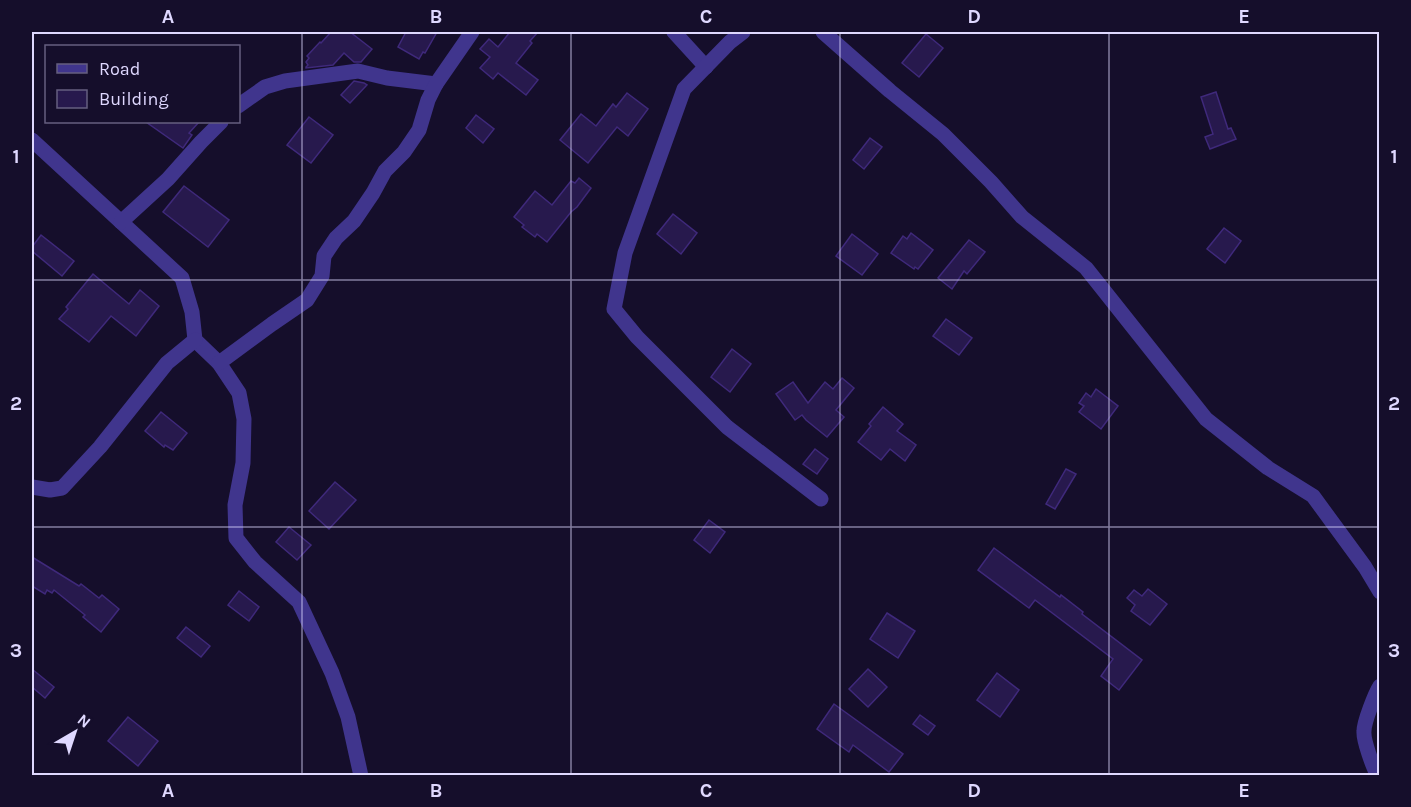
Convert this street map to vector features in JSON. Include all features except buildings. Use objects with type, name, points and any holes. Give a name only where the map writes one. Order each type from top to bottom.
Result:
[{"type":"street","points":[[219,363],[307,300],[322,276],[324,256],[336,238],[354,221],[373,194],[385,171],[404,152],[419,130],[428,100],[436,84],[472,32]]},
{"type":"street","points":[[674,32],[705,67]]},
{"type":"street","points":[[743,32],[730,42],[684,89],[625,253],[614,309],[637,338],[727,427],[821,499]]},
{"type":"street","points":[[823,32],[943,134],[1022,217],[1086,268],[1206,419],[1268,468],[1313,496],[1365,567],[1380,592]]},
{"type":"street","points":[[240,105],[265,87],[285,81],[358,71],[387,78],[436,84]]},
{"type":"street","points":[[121,222],[168,179],[220,123]]},
{"type":"street","points":[[32,140],[182,278],[192,312],[195,340],[219,363],[239,393],[244,419],[243,463],[235,505],[236,538],[255,562],[299,602],[332,673],[348,717],[361,776]]},
{"type":"street","points":[[32,487],[50,490],[62,488],[100,447],[167,363],[195,340]]},
{"type":"street","points":[[1378,776],[1373,767],[1364,731],[1375,694],[1380,686]]}]
